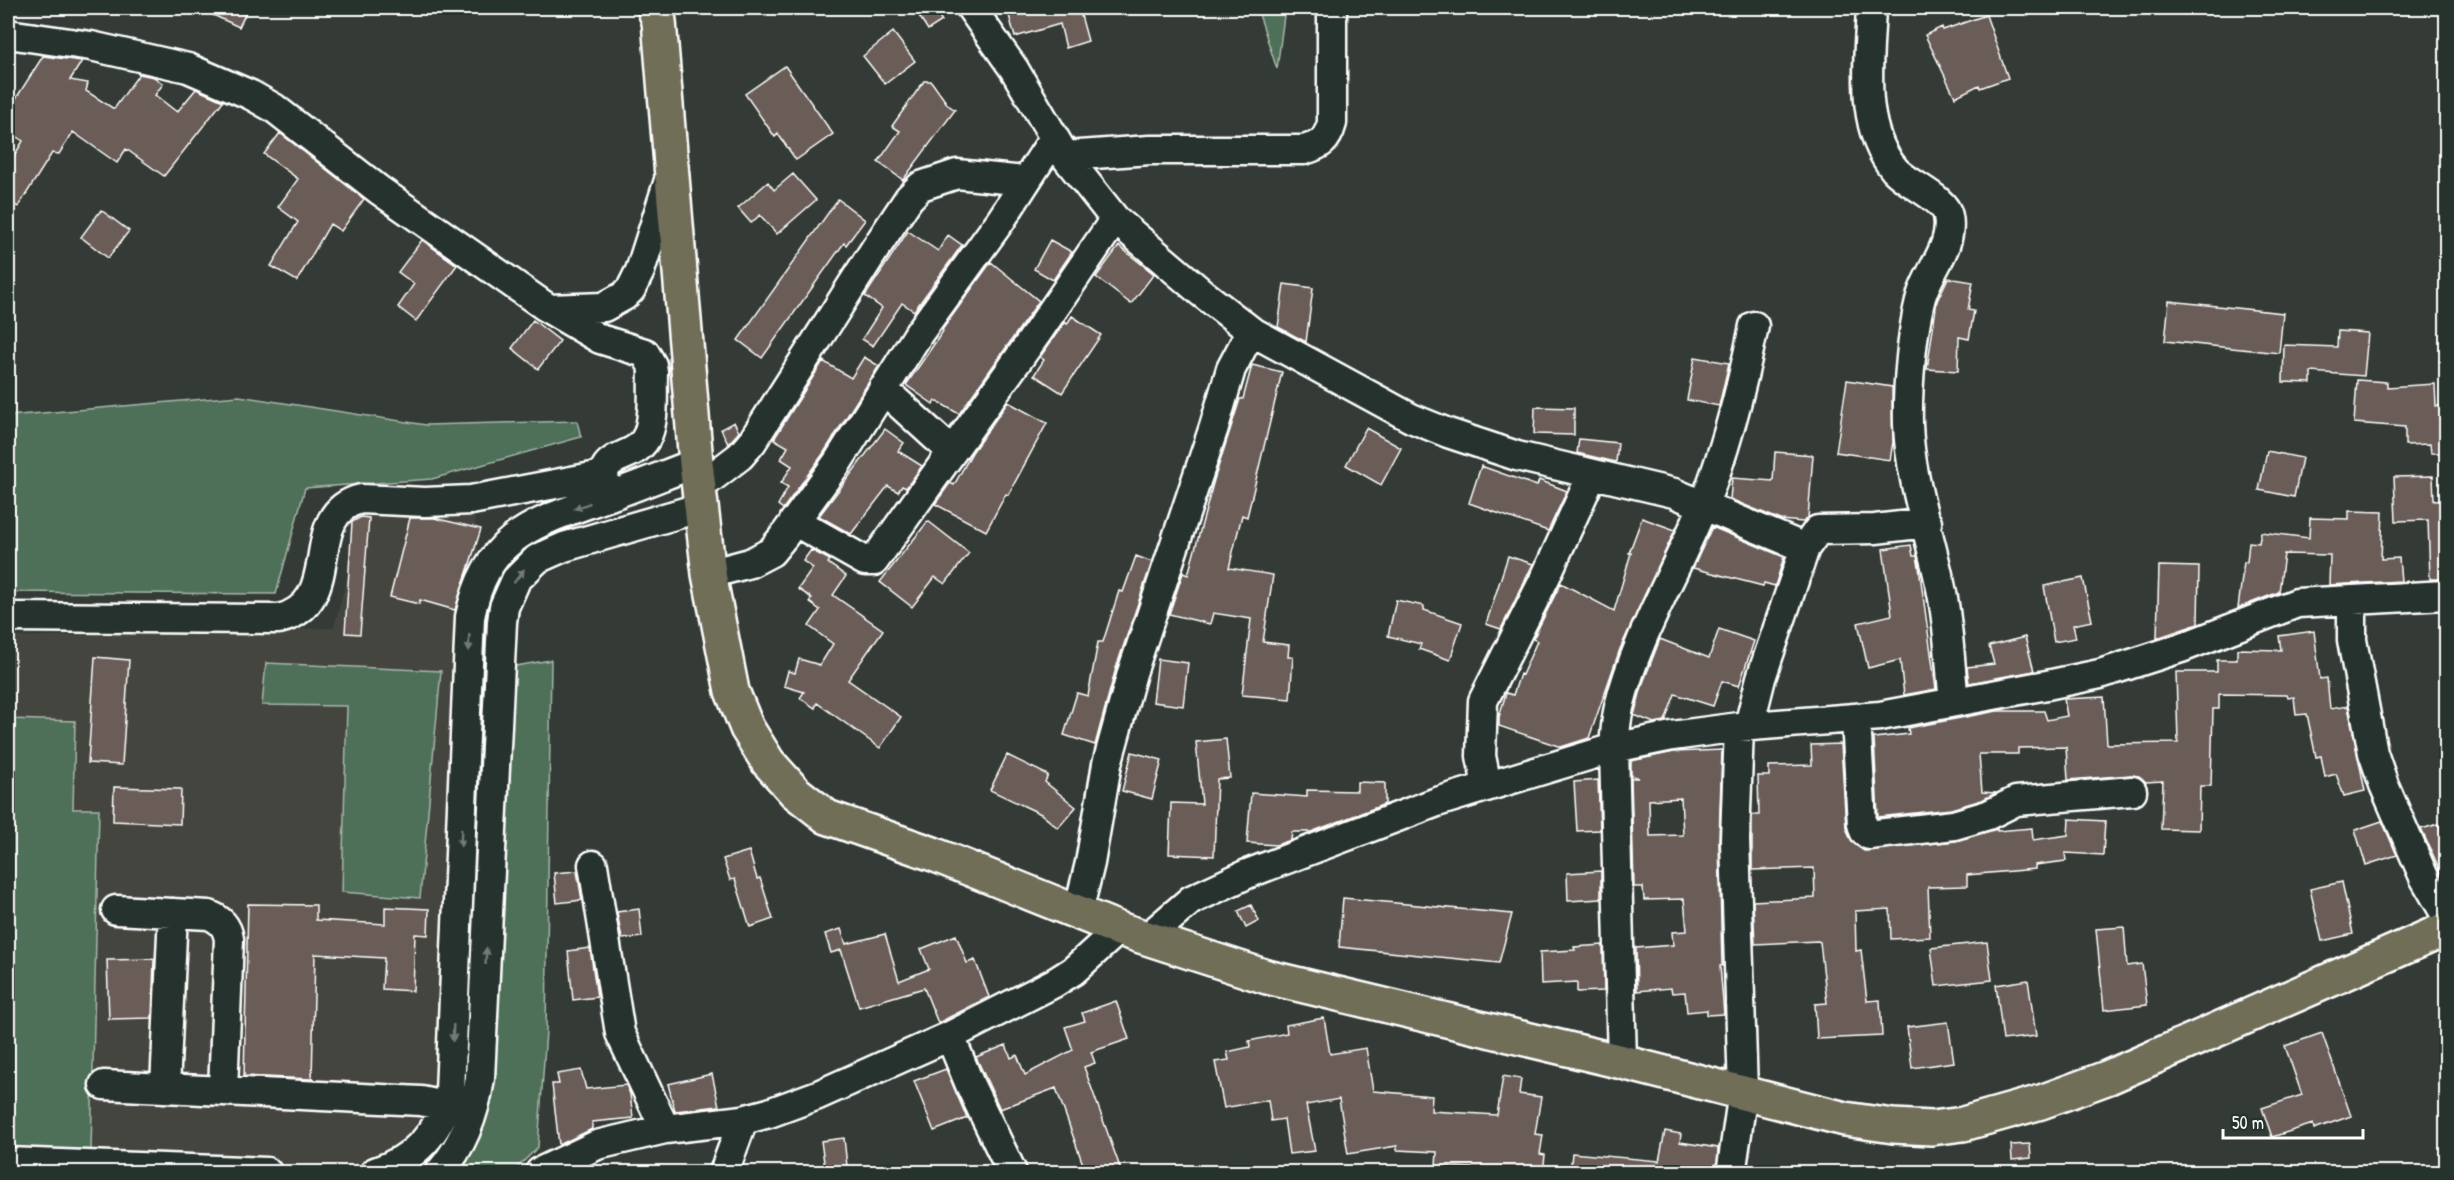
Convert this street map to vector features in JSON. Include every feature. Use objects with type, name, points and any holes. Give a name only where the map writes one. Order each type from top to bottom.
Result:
[{"type":"main road","points":[[654,8],[659,21],[708,574],[732,691],[747,728],[768,762],[795,792],[828,817],[933,854],[1133,933],[1267,977],[1622,1062],[1845,1119],[1893,1126],[1932,1128],[1963,1124],[2041,1102],[2109,1077],[2446,929]]},
{"type":"street","points":[[971,8],[1014,69],[1059,147],[1115,219],[1202,293],[1251,331],[1420,422],[1485,447],[1592,475],[1674,493],[1805,548]]},
{"type":"street","points":[[708,574],[750,563],[771,552],[837,463],[919,333],[1001,220],[1024,181],[1059,147],[1150,150],[1304,150],[1319,146],[1328,138],[1332,123],[1332,8]]},
{"type":"street","points":[[1871,8],[1869,99],[1879,144],[1885,157],[1904,178],[1944,205],[1949,224],[1947,237],[1922,295],[1915,328],[1908,423],[1912,466],[1943,596],[1954,702]]},
{"type":"street","points":[[8,34],[91,46],[188,68],[252,95],[274,108],[378,190],[549,309],[600,339],[639,349],[645,353],[652,365],[648,434],[639,447],[607,465],[607,485]]},
{"type":"street","points":[[549,309],[604,307],[624,296],[631,289],[640,271],[672,169]]},
{"type":"street","points":[[440,1173],[461,1142],[473,1113],[480,1078],[502,622],[504,607],[516,580],[525,568],[550,552],[646,524],[740,456],[752,442],[896,217],[909,198],[921,186],[957,174],[1024,181]]},
{"type":"street","points":[[794,521],[864,561],[873,561],[1037,333],[1115,219]]},
{"type":"street","points":[[1622,1062],[1614,748],[1618,708],[1633,663],[1704,504],[1730,425],[1746,368],[1754,326]]},
{"type":"street","points":[[1078,912],[1090,863],[1107,764],[1132,673],[1214,427],[1224,388],[1231,369],[1251,331]]},
{"type":"street","points":[[883,389],[951,451]]},
{"type":"street","points":[[1487,786],[1481,756],[1483,701],[1546,576],[1592,475]]},
{"type":"street","points":[[375,1173],[414,1153],[433,1131],[446,1106],[451,1077],[470,617],[479,584],[487,568],[508,542],[522,531],[607,485]]},
{"type":"street","points":[[8,617],[279,619],[297,612],[310,599],[318,584],[332,519],[337,512],[352,501],[448,502],[607,485],[699,486]]},
{"type":"street","points":[[639,485],[646,524]]},
{"type":"street","points":[[1732,1167],[1743,1092],[1735,840],[1744,727],[1805,548],[1818,530],[1875,529],[1926,523]]},
{"type":"street","points":[[540,1173],[597,1145],[665,1129],[742,1120],[818,1095],[950,1036],[1064,977],[1133,933],[1191,900],[1247,874],[1487,786],[1614,748],[1744,727],[1856,719],[2100,674],[2192,645],[2297,603],[2446,594]]},
{"type":"street","points":[[2352,600],[2352,639],[2373,753],[2424,877],[2446,915]]},
{"type":"street","points":[[1856,719],[1862,824],[1863,831],[1869,835],[1954,825],[1988,815],[2016,801],[2132,791]]},
{"type":"street","points":[[465,731],[496,733]]},
{"type":"street","points":[[1481,756],[1487,786]]},
{"type":"street","points":[[593,865],[620,1033],[665,1129]]},
{"type":"street","points":[[116,910],[209,915],[221,921],[228,932],[223,1091]]},
{"type":"street","points":[[165,1088],[173,913]]},
{"type":"street","points":[[950,1036],[1012,1173]]},
{"type":"street","points":[[104,1085],[421,1101],[473,1113]]},
{"type":"street","points":[[724,1173],[742,1120]]},
{"type":"street","points":[[8,1162],[267,1173]]},
{"type":"shaded area","points":[[473,504],[536,1070],[471,1172],[8,1172],[8,637],[334,628],[365,508]]},
{"type":"green space","points":[[1257,8],[1285,8],[1277,69]]},
{"type":"green space","points":[[239,396],[426,425],[577,421],[581,437],[432,479],[305,488],[276,594],[8,592],[8,416]]},
{"type":"green space","points":[[551,660],[546,1031],[538,1147],[513,1172],[443,1172],[489,1078],[439,1079],[475,673]]},
{"type":"green space","points":[[266,663],[441,671],[420,898],[342,892],[347,706],[262,705]]},
{"type":"green space","points":[[8,719],[75,721],[73,809],[99,809],[91,1151],[8,1149]]},
{"type":"building","points":[[198,8],[248,8],[239,27]]},
{"type":"building","points":[[914,8],[934,8],[942,21],[928,30]]},
{"type":"building","points":[[1007,8],[1079,8],[1088,41],[1066,48],[1060,24],[1015,37]]},
{"type":"building","points":[[1986,15],[2008,78],[1980,88],[1979,85],[1955,97],[1925,35],[1942,27],[1943,30]]},
{"type":"building","points":[[893,32],[915,61],[885,84],[863,56]]},
{"type":"building","points":[[43,56],[82,61],[70,80],[88,83],[86,91],[114,109],[139,74],[154,77],[163,84],[155,95],[177,112],[196,89],[223,101],[164,176],[126,149],[117,163],[73,132],[59,154],[52,153],[18,207],[8,200],[8,166],[23,141],[8,131],[8,111]]},
{"type":"building","points":[[785,66],[833,134],[796,160],[778,134],[775,137],[745,94]]},
{"type":"building","points":[[924,81],[931,81],[948,105],[955,110],[903,180],[878,162],[900,131],[892,126]]},
{"type":"building","points":[[280,133],[364,199],[341,231],[330,224],[297,281],[271,266],[298,222],[278,207],[298,179],[264,154]]},
{"type":"building","points":[[793,174],[816,200],[777,234],[760,215],[751,223],[738,208],[768,182],[774,190]]},
{"type":"building","points":[[838,199],[865,220],[846,245],[844,243],[762,358],[738,340]]},
{"type":"building","points":[[101,210],[129,231],[108,258],[81,237]]},
{"type":"building","points":[[908,231],[938,251],[948,235],[962,245],[914,311],[902,303],[873,346],[862,339],[882,308],[865,296]]},
{"type":"building","points":[[422,240],[457,265],[416,321],[398,307],[414,284],[398,272]]},
{"type":"building","points":[[1050,240],[1072,252],[1053,280],[1034,269]]},
{"type":"building","points":[[1119,246],[1154,274],[1131,304],[1096,277]]},
{"type":"building","points":[[991,262],[1039,301],[959,414],[935,400],[933,404],[906,385]]},
{"type":"building","points":[[1948,278],[1973,282],[1968,310],[1974,311],[1969,339],[1959,337],[1958,371],[1927,369],[1937,301]]},
{"type":"building","points":[[1284,284],[1313,288],[1306,342],[1278,327]]},
{"type":"building","points":[[2169,301],[2283,313],[2279,353],[2165,341]]},
{"type":"building","points":[[1072,316],[1101,335],[1062,393],[1034,375],[1044,360],[1040,357],[1065,322],[1067,324]]},
{"type":"building","points":[[533,320],[560,341],[538,369],[512,348]]},
{"type":"building","points":[[2338,331],[2368,333],[2364,376],[2311,372],[2311,383],[2283,382],[2284,345],[2337,347]]},
{"type":"building","points":[[864,357],[879,366],[823,454],[783,509],[778,505],[788,487],[781,483],[792,466],[781,459],[788,447],[774,439],[823,361],[851,378]]},
{"type":"building","points":[[1695,357],[1729,363],[1719,406],[1687,400]]},
{"type":"building","points":[[1252,365],[1282,372],[1247,517],[1242,515],[1229,568],[1273,575],[1263,642],[1289,645],[1288,657],[1293,657],[1290,699],[1242,695],[1251,619],[1213,613],[1210,624],[1169,614],[1183,573],[1188,575],[1214,480],[1240,399],[1243,399]]},
{"type":"building","points":[[1847,380],[1892,387],[1893,442],[1890,460],[1836,452]]},
{"type":"building","points":[[2357,380],[2387,382],[2387,387],[2435,384],[2436,406],[2446,406],[2446,453],[2431,453],[2430,444],[2405,445],[2405,427],[2354,423]]},
{"type":"building","points":[[1008,402],[1047,423],[986,531],[935,504],[950,483],[954,485],[973,451]]},
{"type":"building","points":[[1535,407],[1574,408],[1574,435],[1534,434]]},
{"type":"building","points":[[734,422],[739,432],[728,444],[721,429]]},
{"type":"building","points":[[1366,428],[1401,448],[1381,485],[1346,465]]},
{"type":"building","points":[[885,429],[904,443],[898,451],[922,466],[906,488],[902,486],[898,492],[888,486],[851,534],[819,516]]},
{"type":"building","points":[[1579,439],[1618,443],[1616,462],[1577,453]]},
{"type":"building","points":[[2267,451],[2302,458],[2294,497],[2259,490]]},
{"type":"building","points":[[1775,452],[1813,455],[1808,518],[1803,522],[1781,520],[1730,499],[1732,478],[1773,481]]},
{"type":"building","points":[[1481,466],[1537,486],[1539,480],[1567,491],[1548,531],[1469,503]]},
{"type":"building","points":[[2433,476],[2434,501],[2446,500],[2446,579],[2430,579],[2428,520],[2396,521],[2394,477]]},
{"type":"building","points":[[2349,511],[2383,512],[2381,559],[2399,558],[2401,581],[2329,585],[2330,555],[2284,554],[2279,592],[2238,608],[2249,542],[2259,543],[2261,532],[2309,538],[2310,518],[2349,519]]},
{"type":"building","points":[[361,517],[369,518],[360,634],[345,633],[352,522]]},
{"type":"building","points":[[410,518],[434,518],[481,529],[455,610],[420,600],[419,604],[390,597]]},
{"type":"building","points":[[1642,518],[1675,530],[1620,649],[1589,738],[1561,747],[1499,726],[1499,717],[1506,693],[1513,695],[1520,674],[1522,675],[1537,641],[1533,639],[1561,583],[1614,611],[1631,553],[1629,553]]},
{"type":"building","points":[[928,521],[969,553],[945,584],[935,577],[912,607],[880,582]]},
{"type":"building","points":[[1712,527],[1784,557],[1775,586],[1764,583],[1763,586],[1693,568]]},
{"type":"building","points":[[1911,545],[1913,556],[1917,556],[1919,567],[1936,689],[1904,695],[1900,660],[1868,668],[1858,623],[1892,615],[1883,549]]},
{"type":"building","points":[[811,550],[830,560],[828,563],[846,576],[833,595],[883,630],[848,680],[901,717],[880,748],[817,703],[815,708],[800,698],[804,692],[784,686],[788,671],[795,673],[799,659],[820,665],[833,644],[809,626],[820,610],[809,602],[812,598],[798,589],[813,568],[803,561]]},
{"type":"building","points":[[1136,556],[1152,562],[1116,668],[1095,745],[1064,735],[1077,693],[1088,696],[1098,642],[1103,642],[1119,591],[1123,592]]},
{"type":"building","points":[[1508,556],[1533,564],[1501,629],[1486,624]]},
{"type":"building","points":[[2159,566],[2199,567],[2198,624],[2157,638]]},
{"type":"building","points":[[2083,578],[2092,621],[2073,625],[2076,638],[2054,642],[2044,586]]},
{"type":"building","points":[[1396,600],[1424,606],[1424,610],[1462,623],[1450,660],[1419,649],[1421,644],[1388,636]]},
{"type":"building","points":[[1719,629],[1754,641],[1739,686],[1722,681],[1713,706],[1675,694],[1665,721],[1654,723],[1634,715],[1643,683],[1660,639],[1709,658]]},
{"type":"building","points":[[2314,631],[2320,679],[2327,678],[2330,709],[2348,706],[2365,791],[2344,796],[2336,774],[2325,777],[2321,756],[2316,757],[2307,714],[2296,715],[2294,697],[2219,694],[2219,709],[2213,709],[2211,786],[2200,786],[2199,830],[2161,829],[2163,781],[2146,782],[2139,776],[2131,775],[2068,780],[2066,747],[2018,748],[2018,754],[1979,754],[1982,792],[1996,793],[1982,800],[1951,809],[1878,817],[1874,738],[1909,734],[1908,728],[1997,711],[2044,711],[2047,720],[2067,716],[2064,699],[2104,697],[2107,744],[2178,743],[2176,672],[2217,672],[2217,660],[2237,660],[2237,649],[2281,650],[2279,636]]},
{"type":"building","points":[[2025,637],[2034,671],[1969,683],[1967,667],[1994,664],[1989,646]]},
{"type":"building","points":[[95,657],[129,660],[122,765],[88,763]]},
{"type":"building","points":[[1158,659],[1188,663],[1183,706],[1153,702]]},
{"type":"building","points":[[1226,739],[1230,778],[1217,779],[1214,856],[1169,854],[1171,803],[1202,804],[1196,742]]},
{"type":"building","points":[[1841,744],[1846,828],[1853,843],[1864,851],[1956,841],[1997,829],[1997,831],[2032,828],[2033,840],[2068,835],[2069,819],[2105,821],[2103,855],[2065,853],[2066,861],[2035,865],[2035,869],[1967,875],[1967,886],[1928,887],[1930,937],[1891,939],[1890,909],[1855,911],[1856,951],[1861,950],[1867,1001],[1880,1000],[1882,1036],[1817,1039],[1815,1004],[1827,1003],[1820,942],[1755,944],[1753,901],[1815,898],[1814,868],[1752,870],[1752,815],[1759,815],[1758,776],[1769,776],[1769,766],[1812,765],[1811,745]]},
{"type":"building","points":[[1722,750],[1719,841],[1722,966],[1720,966],[1724,1014],[1707,1015],[1707,1010],[1687,1012],[1685,992],[1672,993],[1671,988],[1637,991],[1636,948],[1673,945],[1672,932],[1687,931],[1684,899],[1644,900],[1643,887],[1634,887],[1631,778],[1639,778],[1631,775],[1631,761],[1674,752]],"holes":[[[1681,798],[1683,835],[1650,836],[1649,800]]]},
{"type":"building","points":[[1132,752],[1162,760],[1152,799],[1122,791]]},
{"type":"building","points":[[1007,755],[1048,775],[1045,782],[1076,807],[1058,828],[1041,814],[990,790]]},
{"type":"building","points":[[1598,780],[1600,830],[1577,831],[1574,782]]},
{"type":"building","points":[[1357,782],[1385,783],[1385,804],[1311,832],[1292,832],[1291,840],[1276,845],[1247,843],[1251,793],[1307,797],[1307,790],[1357,791]]},
{"type":"building","points":[[114,787],[181,789],[180,824],[113,821]]},
{"type":"building","points":[[2382,821],[2397,855],[2366,865],[2355,830]]},
{"type":"building","points":[[2439,824],[2446,848],[2446,883],[2421,829]]},
{"type":"building","points":[[749,851],[773,919],[750,927],[735,879],[730,880],[723,859]]},
{"type":"building","points":[[577,871],[582,900],[557,903],[554,873]]},
{"type":"building","points":[[1601,871],[1601,899],[1568,901],[1567,873]]},
{"type":"building","points":[[2342,882],[2353,934],[2322,941],[2310,889]]},
{"type":"building","points":[[1343,898],[1512,914],[1499,963],[1339,947]]},
{"type":"building","points":[[248,904],[316,905],[316,920],[385,924],[385,907],[429,909],[428,935],[415,934],[413,991],[382,989],[384,958],[315,954],[312,1079],[244,1076]]},
{"type":"building","points":[[1251,905],[1259,921],[1246,928],[1238,911]]},
{"type":"building","points":[[639,909],[642,937],[622,939],[617,912]]},
{"type":"building","points":[[2124,927],[2127,966],[2142,964],[2147,1005],[2104,1010],[2096,929]]},
{"type":"building","points":[[841,929],[846,944],[885,934],[899,981],[929,969],[921,949],[956,935],[967,963],[975,960],[989,997],[938,1023],[924,988],[859,1007],[841,950],[831,953],[825,934]]},
{"type":"building","points":[[1987,942],[1992,980],[1936,986],[1931,948]]},
{"type":"building","points":[[1603,945],[1604,991],[1577,992],[1577,982],[1541,984],[1540,952],[1575,950],[1574,947]]},
{"type":"building","points":[[590,948],[597,997],[573,1000],[568,951]]},
{"type":"building","points":[[154,959],[152,1018],[109,1019],[107,960]]},
{"type":"building","points":[[2028,980],[2036,1036],[2003,1040],[1996,985]]},
{"type":"building","points":[[1116,1001],[1129,1039],[1091,1052],[1095,1063],[1084,1067],[1122,1173],[1092,1173],[1090,1168],[1085,1170],[1056,1088],[1000,1109],[976,1057],[1006,1045],[1011,1058],[1017,1055],[1025,1075],[1073,1050],[1065,1027],[1085,1021],[1082,1013]]},
{"type":"building","points":[[1324,1018],[1330,1054],[1366,1048],[1373,1091],[1432,1096],[1431,1111],[1497,1115],[1503,1076],[1521,1079],[1519,1094],[1541,1097],[1535,1134],[1543,1135],[1540,1154],[1545,1155],[1543,1173],[1488,1173],[1489,1169],[1436,1166],[1437,1152],[1397,1150],[1397,1146],[1348,1154],[1339,1099],[1306,1105],[1315,1151],[1289,1154],[1284,1119],[1271,1121],[1268,1100],[1224,1108],[1215,1062],[1229,1060],[1227,1052],[1250,1047],[1249,1041],[1287,1033],[1286,1025]]},
{"type":"building","points":[[1948,1022],[1954,1062],[1912,1068],[1907,1027]]},
{"type":"building","points":[[2322,1033],[2351,1116],[2314,1129],[2313,1124],[2272,1137],[2262,1108],[2302,1095],[2285,1046]]},
{"type":"building","points":[[946,1069],[967,1118],[934,1131],[914,1081]]},
{"type":"building","points":[[581,1070],[586,1089],[626,1085],[630,1094],[633,1118],[592,1122],[592,1129],[559,1145],[552,1084],[559,1084],[557,1074]]},
{"type":"building","points":[[712,1074],[719,1106],[675,1111],[668,1084]]},
{"type":"building","points":[[1665,1131],[1681,1134],[1680,1142],[1718,1148],[1717,1173],[1570,1173],[1572,1153],[1659,1161]]},
{"type":"building","points":[[844,1138],[847,1166],[825,1169],[821,1141]]},
{"type":"building","points":[[2030,1144],[2031,1158],[2012,1160],[2011,1145]]}]
